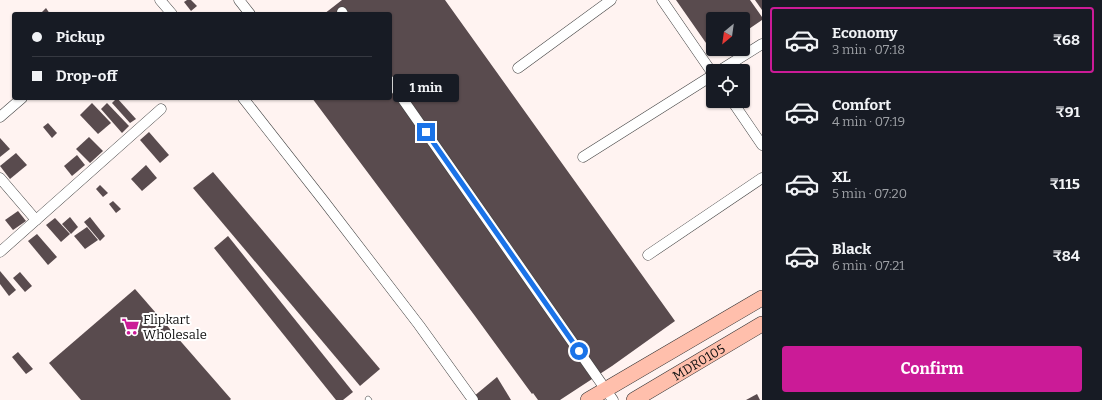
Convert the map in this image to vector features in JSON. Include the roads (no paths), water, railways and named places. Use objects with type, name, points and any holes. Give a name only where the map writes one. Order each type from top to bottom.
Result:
[{"type":"main road","name":"MDR0105","points":[[588,400],[610,395],[762,298]]},
{"type":"main road","name":"MDR0105","points":[[634,400],[762,324]]},
{"type":"street","points":[[160,0],[170,12]]},
{"type":"street","points":[[239,0],[248,12]]},
{"type":"street","points":[[518,68],[611,0]]},
{"type":"street","points":[[662,0],[706,64]]},
{"type":"street","points":[[730,64],[762,44]]},
{"type":"street","points":[[584,157],[706,79]]},
{"type":"street","points":[[392,84],[610,395]]},
{"type":"street","points":[[0,117],[20,100]]},
{"type":"street","points":[[245,100],[419,325],[473,400]]},
{"type":"street","points":[[737,108],[762,145]]},
{"type":"street","points":[[0,252],[161,109]]},
{"type":"street","points":[[0,178],[36,220]]},
{"type":"street","points":[[648,255],[762,178]]},
{"type":"place","name":"Flipkart Wholesale","points":[[130,326]]}]
